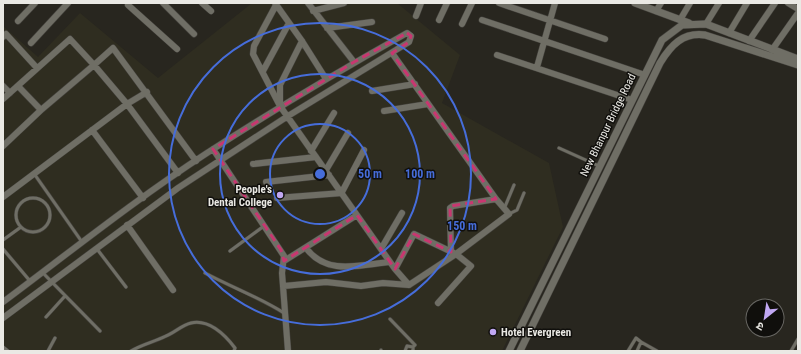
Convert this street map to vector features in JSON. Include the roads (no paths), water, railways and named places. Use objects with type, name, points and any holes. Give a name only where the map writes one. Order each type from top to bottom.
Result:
[{"type":"street","points":[[18,21],[35,3]]},
{"type":"street","points":[[31,43],[68,3]]},
{"type":"street","points":[[162,3],[194,34]]},
{"type":"street","points":[[202,3],[211,10]]},
{"type":"street","points":[[308,3],[354,62]]},
{"type":"street","points":[[313,11],[344,3]]},
{"type":"street","points":[[416,16],[422,3]]},
{"type":"street","points":[[440,20],[447,3]]},
{"type":"street","points":[[462,24],[472,3]]},
{"type":"street","points":[[499,3],[605,39]]},
{"type":"street","points":[[536,67],[555,3]]},
{"type":"street","points":[[635,3],[693,24]]},
{"type":"street","points":[[656,11],[661,3]]},
{"type":"street","points":[[680,20],[690,3]]},
{"type":"street","points":[[706,24],[719,3]]},
{"type":"street","points":[[729,33],[747,3]]},
{"type":"street","points":[[749,41],[775,3]]},
{"type":"street","points":[[788,3],[798,9]]},
{"type":"street","points":[[122,9],[129,4],[177,49]]},
{"type":"street","points":[[326,79],[276,4],[254,46],[253,54],[280,106],[395,269],[409,285]]},
{"type":"street","points":[[772,50],[798,13]]},
{"type":"street","points":[[482,20],[645,75]]},
{"type":"street","points":[[327,28],[372,22]]},
{"type":"street","points":[[263,71],[289,23]]},
{"type":"street","name":"New Bhanpur Bridge Road","points":[[509,351],[662,40],[682,25],[706,24],[772,50],[798,58]]},
{"type":"street","points":[[3,37],[6,34],[37,68]]},
{"type":"street","points":[[3,302],[98,230],[213,149],[280,106],[354,62],[407,34],[411,36],[409,42],[288,116],[220,160],[127,225],[3,318]]},
{"type":"street","name":"New Bhanpur Bridge Road","points":[[520,351],[660,63],[670,48],[680,39],[689,35],[706,35],[798,65]]},
{"type":"street","points":[[3,99],[70,39],[127,104],[178,173]]},
{"type":"street","points":[[280,106],[280,85],[302,41]]},
{"type":"street","points":[[3,146],[41,110],[113,48],[147,92],[196,161]]},
{"type":"street","points":[[284,286],[326,282],[361,286],[383,283],[409,285],[508,214],[392,53]]},
{"type":"street","points":[[497,55],[632,100]]},
{"type":"street","points":[[372,91],[415,84]]},
{"type":"street","points":[[3,86],[10,93]]},
{"type":"street","points":[[18,86],[41,110]]},
{"type":"street","points":[[3,197],[127,104],[147,92]]},
{"type":"street","points":[[384,111],[428,104]]},
{"type":"street","points":[[311,151],[334,113]]},
{"type":"street","points":[[92,130],[142,198]]},
{"type":"street","points":[[327,173],[348,132]]},
{"type":"street","points":[[213,149],[281,250],[284,261],[282,268],[288,351]]},
{"type":"street","points":[[342,193],[364,150]]},
{"type":"street","points":[[253,164],[316,157]]},
{"type":"street","points":[[266,182],[327,173]]},
{"type":"street","points":[[152,191],[160,202]]},
{"type":"street","points":[[277,198],[342,193]]},
{"type":"street","points":[[454,253],[450,208],[453,206],[496,199]]},
{"type":"street","points":[[381,249],[402,212]]},
{"type":"street","points":[[284,261],[357,215]]},
{"type":"street","points":[[127,225],[173,290]]},
{"type":"street","points":[[98,230],[106,241]]},
{"type":"street","points":[[395,269],[414,234],[454,253],[471,266],[438,303]]},
{"type":"street","points":[[306,248],[317,260],[330,266],[348,267],[390,262]]},
{"type":"lane","points":[[559,148],[600,166]]},
{"type":"lane","points":[[34,175],[82,242]]},
{"type":"lane","points":[[504,209],[514,185]]},
{"type":"lane","points":[[508,214],[515,212],[524,193]]},
{"type":"lane","points":[[33,198],[38,198],[47,205],[50,210],[50,220],[43,229],[32,232],[21,227],[16,217],[17,211],[23,202],[33,198]]},
{"type":"lane","points":[[230,250],[265,226]]},
{"type":"lane","points":[[3,240],[21,227]]},
{"type":"lane","points":[[3,248],[31,281]]},
{"type":"lane","points":[[97,248],[126,287]]},
{"type":"lane","points":[[42,272],[100,332]]},
{"type":"lane","points":[[205,273],[233,288],[263,301],[285,314]]},
{"type":"lane","points":[[46,317],[65,296]]},
{"type":"lane","points":[[390,319],[415,345],[413,349],[407,346],[405,351]]},
{"type":"lane","points":[[131,351],[142,345],[167,336],[191,323],[206,323],[220,332],[235,348],[234,351]]},
{"type":"lane","points":[[48,351],[55,338]]},
{"type":"lane","points":[[628,351],[634,339],[639,338],[641,342],[657,351]]},
{"type":"lane","points":[[791,351],[798,339]]},
{"type":"lane","points":[[637,351],[641,342]]},
{"type":"lane","points":[[3,347],[8,351]]},
{"type":"place","name":"People's Dental College","points":[[280,195]]},
{"type":"place","name":"Hotel Evergreen","points":[[493,332]]}]
